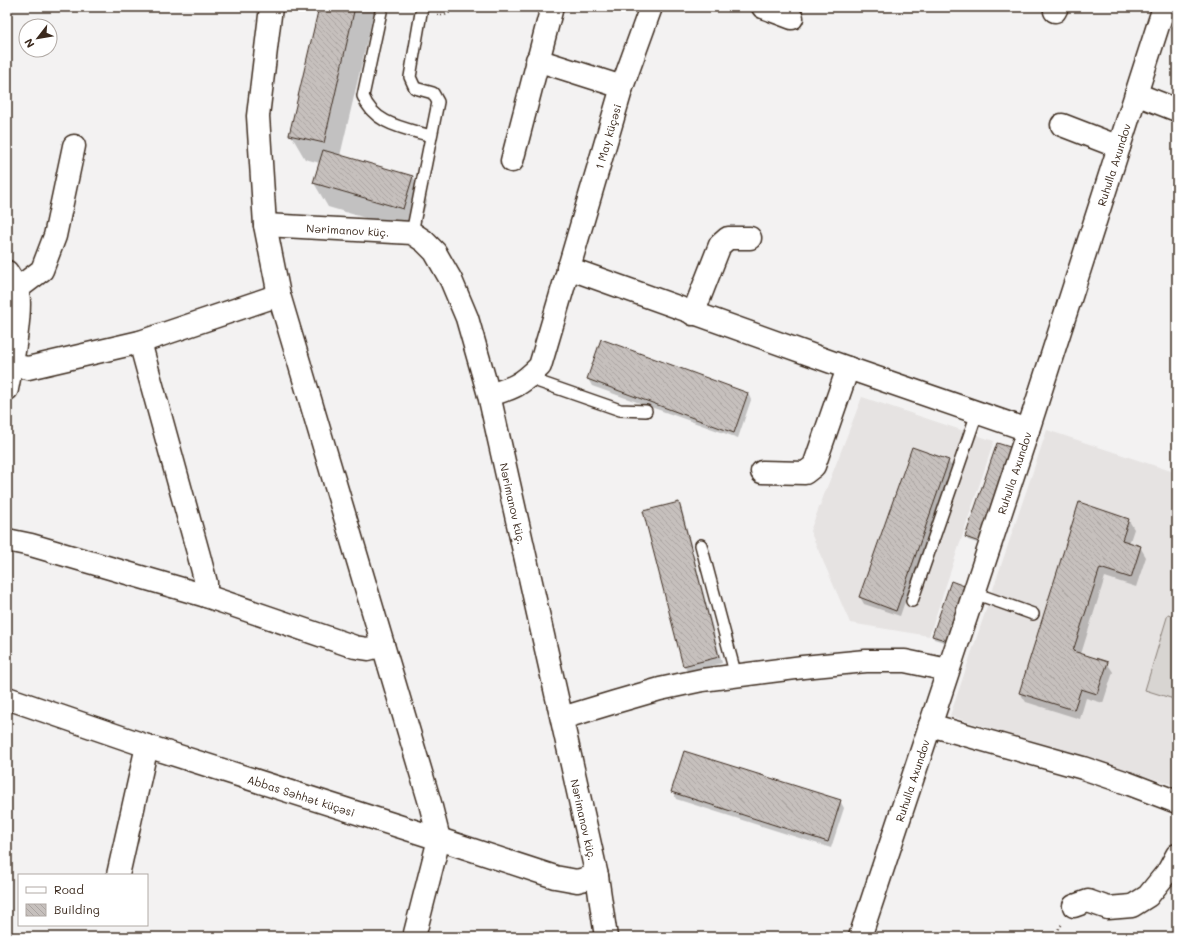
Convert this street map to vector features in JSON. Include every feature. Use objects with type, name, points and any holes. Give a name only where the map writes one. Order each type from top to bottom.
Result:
[{"type":"street","points":[[271,7],[258,116],[265,224],[279,294],[430,803],[439,838],[414,937]]},
{"type":"street","points":[[512,161],[552,7]]},
{"type":"street","name":"1 May küçəsi","points":[[489,395],[513,388],[528,378],[540,366],[622,87],[651,7]]},
{"type":"street","points":[[764,7],[792,18]]},
{"type":"street","name":"Ruhulla Axundov","points":[[860,937],[1028,430],[1164,7]]},
{"type":"street","points":[[537,60],[622,87]]},
{"type":"street","points":[[1136,94],[1177,110]]},
{"type":"street","points":[[1062,125],[1119,147]]},
{"type":"street","points":[[7,388],[12,365],[20,305],[12,280],[42,270],[55,236],[74,146]]},
{"type":"street","name":"Nərimanov küç.","points":[[265,224],[412,233],[435,252],[452,280],[468,318],[489,395],[597,876],[606,937]]},
{"type":"street","points":[[693,314],[720,245],[728,238],[750,238]]},
{"type":"street","points":[[568,268],[693,314],[1028,430]]},
{"type":"street","points":[[12,365],[28,368],[41,366],[140,342],[279,294]]},
{"type":"street","points":[[140,342],[200,556],[206,583],[206,596]]},
{"type":"street","points":[[762,472],[805,473],[814,466],[848,368]]},
{"type":"street","points":[[7,540],[30,545],[206,596],[355,647],[368,649],[383,645]]},
{"type":"street","points":[[562,718],[660,689],[702,680],[803,667],[866,661],[905,662],[948,670]]},
{"type":"street","name":"Abbas Səhhət küçəsi","points":[[7,698],[146,746],[439,838],[555,877],[577,880],[597,876]]},
{"type":"street","points":[[930,725],[1083,768],[1177,802]]},
{"type":"street","points":[[118,874],[146,746]]},
{"type":"street","points":[[1074,906],[1088,901],[1108,908],[1132,906],[1148,896],[1169,870],[1177,855]]},
{"type":"lane","points":[[382,7],[363,96],[367,106],[375,115],[385,122],[431,136]]},
{"type":"lane","points":[[412,233],[438,102],[433,93],[415,88],[410,77],[421,12]]},
{"type":"lane","points":[[528,378],[620,410],[646,411]]},
{"type":"lane","points":[[912,601],[977,413]]},
{"type":"lane","points":[[701,545],[736,676]]},
{"type":"lane","points":[[974,593],[1032,614]]},
{"type":"path","points":[[421,12],[445,15],[458,7]]},
{"type":"shaded area","points":[[862,397],[994,441],[929,636],[850,623],[810,531]]},
{"type":"shaded area","points":[[1047,430],[1177,473],[1177,786],[950,716]]},
{"type":"shaded area","points":[[1168,614],[1177,617],[1177,700],[1145,690]]},
{"type":"building","points":[[319,7],[355,7],[324,143],[289,135]]},
{"type":"building","points":[[323,150],[413,176],[403,209],[313,183]]},
{"type":"building","points":[[601,339],[748,393],[734,433],[587,379]]},
{"type":"building","points":[[997,443],[1013,448],[982,543],[965,537]]},
{"type":"building","points":[[912,447],[949,460],[896,611],[859,597]]},
{"type":"building","points":[[679,502],[719,657],[683,666],[643,511]]},
{"type":"building","points":[[1079,502],[1129,519],[1122,540],[1141,546],[1131,578],[1100,568],[1073,651],[1108,662],[1097,694],[1081,689],[1074,710],[1019,693]]},
{"type":"building","points":[[951,581],[967,587],[948,641],[932,636]]},
{"type":"building","points":[[684,751],[841,800],[828,842],[671,792]]}]
